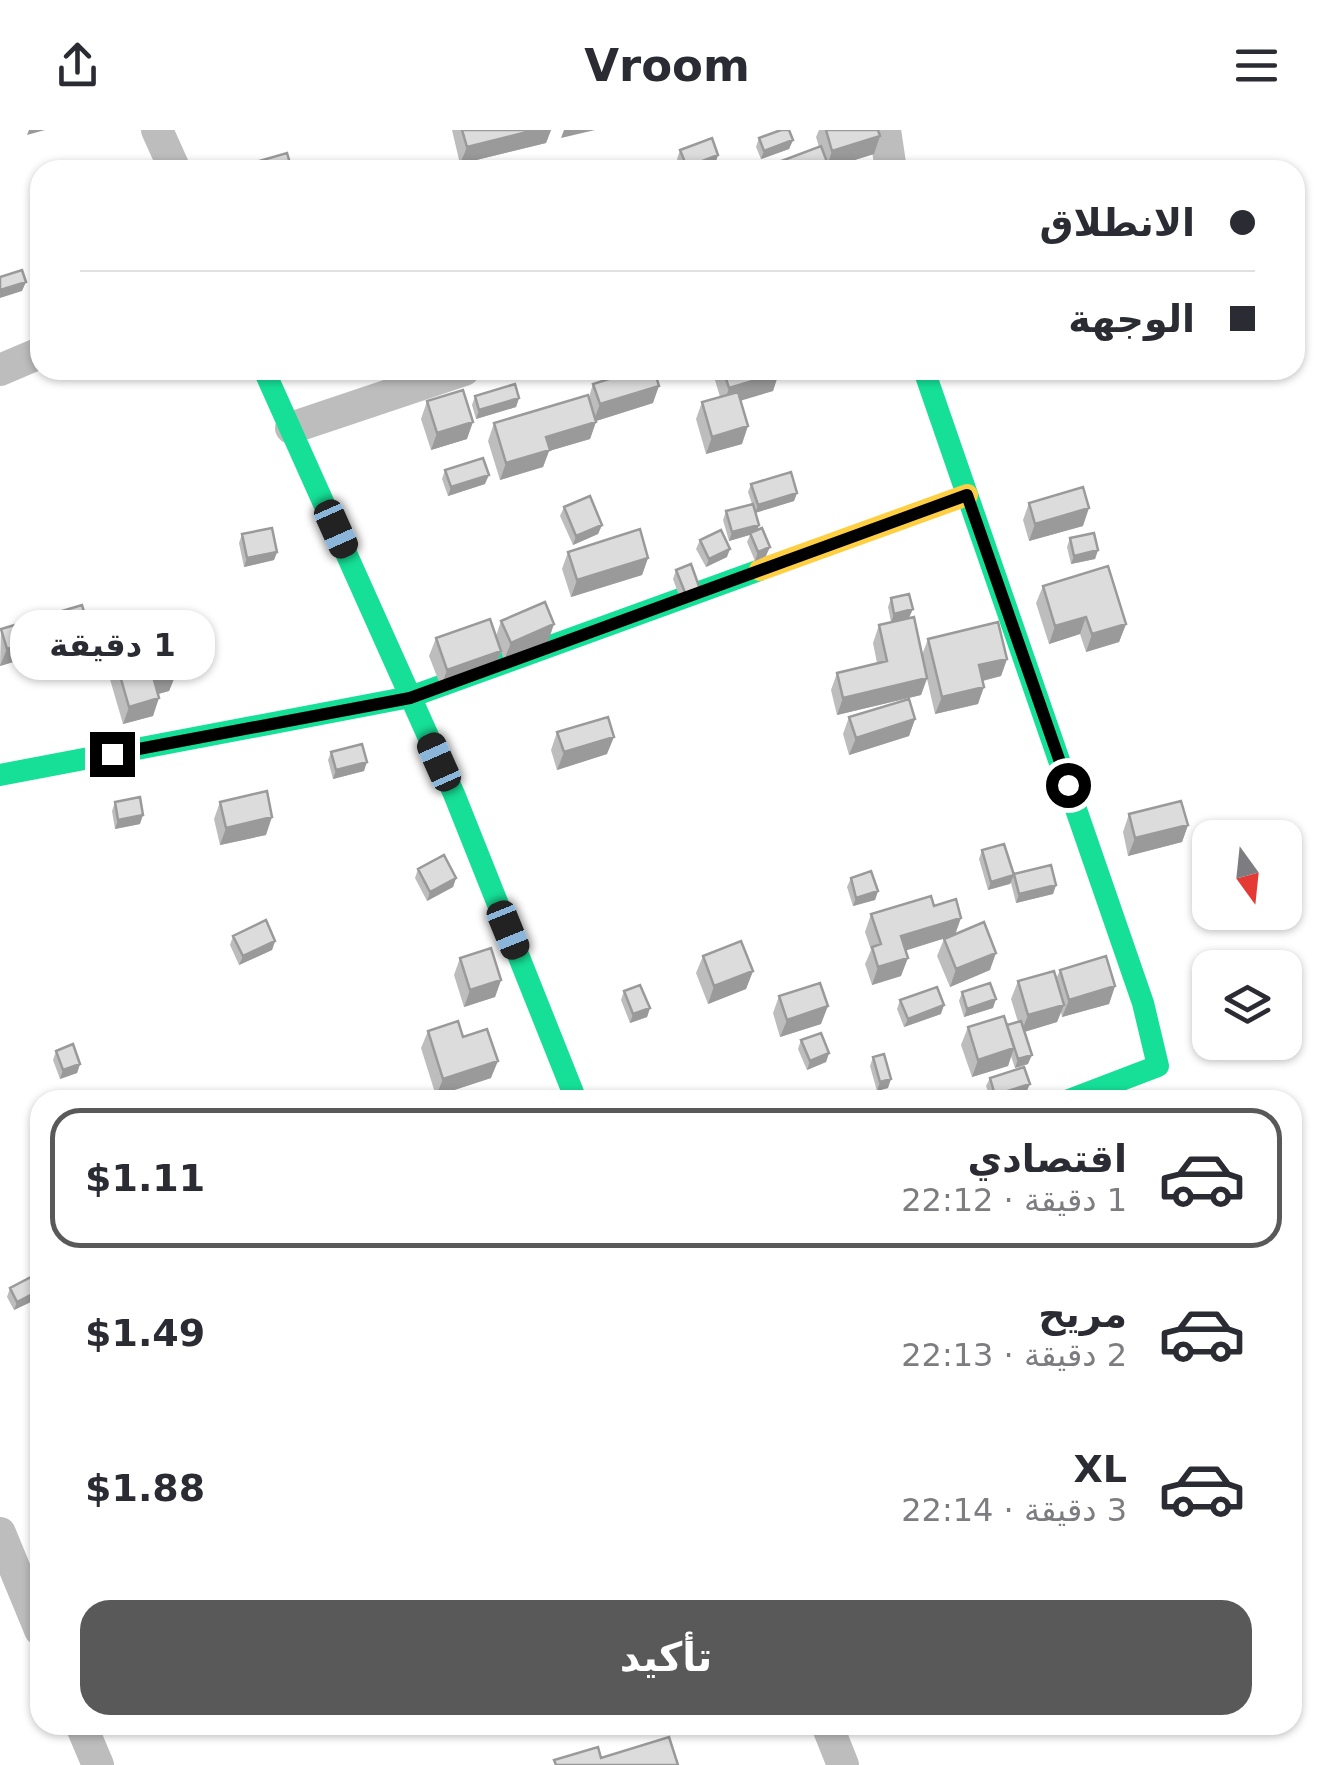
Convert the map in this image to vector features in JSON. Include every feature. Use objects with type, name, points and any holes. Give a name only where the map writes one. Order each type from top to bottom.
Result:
[{"type":"street","points":[[158,130],[171,160]]},
{"type":"street","points":[[884,130],[889,160]]},
{"type":"street","points":[[0,370],[30,357]]},
{"type":"street","points":[[269,380],[454,794],[572,1090]]},
{"type":"street","points":[[291,428],[434,380]]},
{"type":"street","points":[[927,380],[1143,1002],[1158,1066],[1095,1090]]},
{"type":"street","points":[[0,775],[410,698],[967,495]]},
{"type":"street","points":[[0,1532],[30,1606]]},
{"type":"street","points":[[85,1735],[98,1765]]},
{"type":"street","points":[[831,1735],[843,1765]]},
{"type":"building","points":[[462,130],[535,130],[467,147]]},
{"type":"building","points":[[789,130],[793,140],[764,151],[759,138]]},
{"type":"building","points":[[826,130],[878,130],[880,136],[832,151]]},
{"type":"building","points":[[712,138],[718,155],[705,160],[684,160],[680,150]]},
{"type":"building","points":[[821,146],[826,160],[784,160]]},
{"type":"building","points":[[287,153],[289,160],[263,160]]},
{"type":"building","points":[[22,270],[26,282],[0,290],[0,277]]},
{"type":"building","points":[[606,380],[657,380],[659,386],[600,404],[593,384]]},
{"type":"building","points":[[726,380],[756,380],[729,388]]},
{"type":"building","points":[[515,384],[519,398],[479,410],[475,396]]},
{"type":"building","points":[[463,390],[473,422],[437,433],[427,401]]},
{"type":"building","points":[[738,392],[748,426],[712,437],[702,402]]},
{"type":"building","points":[[588,395],[596,422],[546,437],[550,450],[506,463],[494,423]]},
{"type":"building","points":[[483,458],[489,475],[451,487],[445,470]]},
{"type":"building","points":[[791,472],[797,493],[758,505],[751,484]]},
{"type":"building","points":[[1083,487],[1089,508],[1035,524],[1029,503]]},
{"type":"building","points":[[590,496],[602,525],[576,536],[564,507]]},
{"type":"building","points":[[753,504],[759,525],[732,532],[726,511]]},
{"type":"building","points":[[272,528],[277,552],[247,558],[242,534]]},
{"type":"building","points":[[762,528],[770,547],[758,552],[750,533]]},
{"type":"building","points":[[640,529],[648,558],[577,580],[568,552]]},
{"type":"building","points":[[721,530],[730,549],[709,559],[700,540]]},
{"type":"building","points":[[1094,533],[1098,550],[1074,556],[1070,538]]},
{"type":"building","points":[[691,564],[700,589],[686,595],[676,570]]},
{"type":"building","points":[[1108,566],[1126,624],[1092,634],[1086,617],[1055,626],[1043,586]]},
{"type":"building","points":[[909,594],[913,609],[894,614],[891,598]]},
{"type":"building","points":[[545,602],[554,624],[511,643],[501,621]]},
{"type":"building","points":[[82,605],[92,639],[55,650],[50,636],[7,649],[1,629]]},
{"type":"building","points":[[914,617],[927,678],[843,698],[837,673],[887,661],[879,625]]},
{"type":"building","points":[[490,619],[501,651],[447,670],[436,638]]},
{"type":"building","points":[[998,622],[1007,659],[979,665],[984,687],[942,697],[928,639]]},
{"type":"building","points":[[165,636],[176,674],[154,680],[159,698],[129,707],[113,651]]},
{"type":"building","points":[[909,699],[915,719],[856,738],[849,717]]},
{"type":"building","points":[[608,717],[614,737],[564,752],[557,732]]},
{"type":"building","points":[[362,744],[367,762],[336,770],[331,752]]},
{"type":"building","points":[[267,791],[272,817],[226,828],[220,802]]},
{"type":"building","points":[[140,797],[143,815],[118,820],[115,802]]},
{"type":"building","points":[[1181,801],[1188,825],[1135,838],[1129,814]]},
{"type":"building","points":[[1004,844],[1014,875],[991,882],[982,850]]},
{"type":"building","points":[[444,855],[456,878],[430,892],[418,869]]},
{"type":"building","points":[[1051,865],[1056,885],[1019,894],[1014,874]]},
{"type":"building","points":[[871,871],[878,891],[856,898],[851,878]]},
{"type":"building","points":[[931,896],[934,906],[956,899],[961,918],[901,936],[908,958],[878,967],[872,947],[881,944],[871,914]]},
{"type":"building","points":[[266,920],[275,941],[243,956],[233,936]]},
{"type":"building","points":[[984,922],[996,953],[956,969],[944,939]]},
{"type":"building","points":[[741,941],[753,971],[714,986],[703,956]]},
{"type":"building","points":[[491,948],[501,980],[470,990],[460,958]]},
{"type":"building","points":[[1106,956],[1115,986],[1069,1000],[1060,970]]},
{"type":"building","points":[[1054,971],[1064,1005],[1028,1015],[1018,981]]},
{"type":"building","points":[[820,983],[828,1006],[787,1020],[779,996]]},
{"type":"building","points":[[990,983],[996,999],[967,1009],[962,992]]},
{"type":"building","points":[[640,985],[650,1008],[633,1014],[624,991]]},
{"type":"building","points":[[937,987],[944,1005],[908,1019],[900,1000]]},
{"type":"building","points":[[1004,1016],[1014,1048],[978,1060],[968,1027]]},
{"type":"building","points":[[458,1021],[463,1037],[487,1029],[498,1061],[443,1079],[428,1031]]},
{"type":"building","points":[[1021,1021],[1032,1055],[1018,1059],[1007,1025]]},
{"type":"building","points":[[821,1033],[829,1053],[810,1061],[801,1040]]},
{"type":"building","points":[[73,1044],[80,1064],[63,1070],[56,1051]]},
{"type":"building","points":[[884,1054],[891,1079],[880,1082],[873,1057]]},
{"type":"building","points":[[1024,1067],[1030,1084],[994,1090],[990,1078]]},
{"type":"building","points":[[30,1278],[30,1295],[17,1302],[10,1288]]},
{"type":"building","points":[[669,1737],[678,1765],[556,1765],[554,1760],[598,1747],[601,1758]]},
{"type":"traffic: fast","points":[[268,380],[454,794],[572,1090]]},
{"type":"traffic: fast","points":[[927,380],[1143,1003],[1158,1066],[1095,1090]]},
{"type":"traffic: fast","points":[[0,775],[410,697],[760,570]]},
{"type":"traffic: slow","points":[[760,570],[967,495]]},
{"type":"route","points":[[112,754],[410,698],[967,495],[1068,785]]}]
